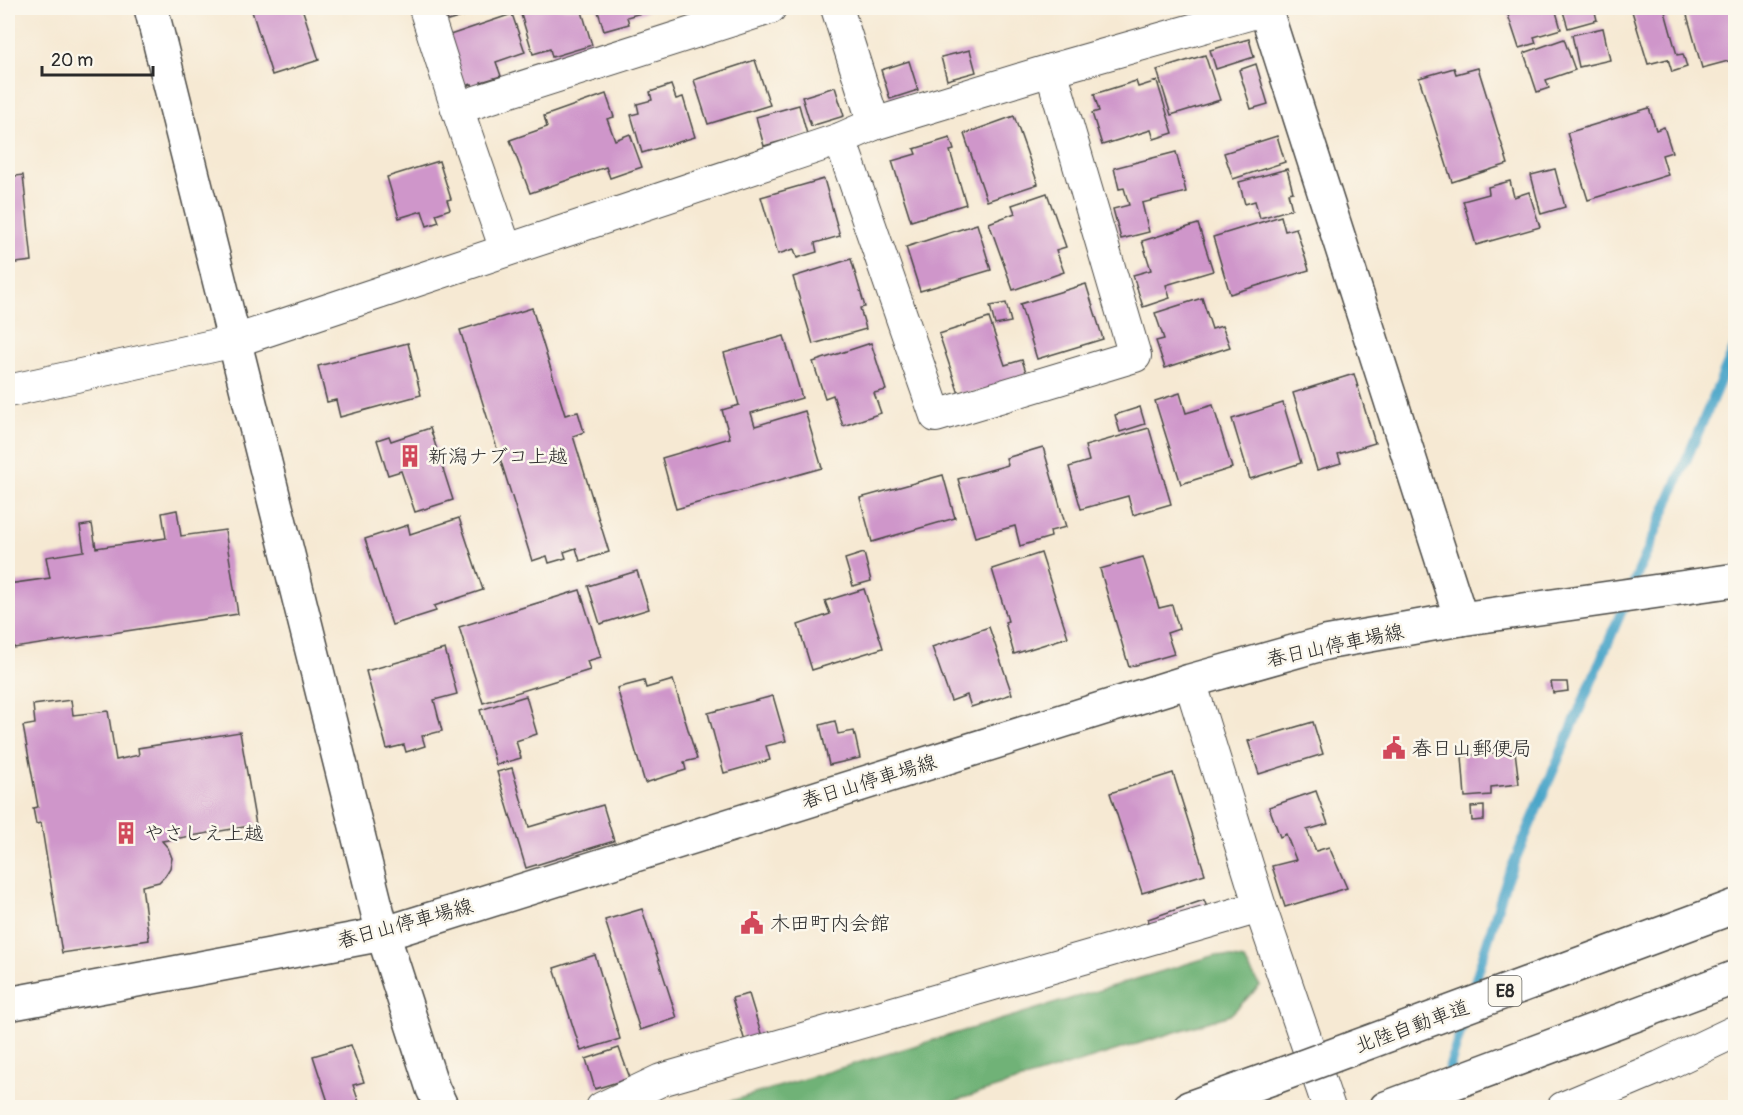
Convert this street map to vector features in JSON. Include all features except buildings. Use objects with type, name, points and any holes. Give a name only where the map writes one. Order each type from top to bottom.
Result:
[{"type":"main road","points":[[151,8],[383,934],[433,1089],[442,1107]]},
{"type":"main road","points":[[1267,8],[1461,619]]},
{"type":"main road","name":"春日山停車場線","points":[[8,1005],[383,934],[1190,681],[1325,643],[1461,619],[1736,580]]},
{"type":"main road","name":"北陸自動車道","points":[[1189,1107],[1736,906]]},
{"type":"main road","points":[[1386,1107],[1736,977]]},
{"type":"street","points":[[425,8],[506,250]]},
{"type":"street","points":[[457,108],[770,8]]},
{"type":"street","points":[[837,8],[874,124]]},
{"type":"street","points":[[8,391],[235,341],[840,139],[874,124],[1051,69],[1267,8]]},
{"type":"street","points":[[840,139],[936,416],[1135,356],[1051,69]]},
{"type":"street","points":[[1190,681],[1260,907],[1329,1107]]},
{"type":"street","points":[[602,1107],[661,1080],[1260,907]]},
{"type":"street","points":[[1563,1107],[1660,1067],[1736,1031]]},
{"type":"green space","points":[[1216,955],[1244,960],[1260,986],[1230,1015],[935,1107],[711,1107]]},
{"type":"waterway","points":[[1470,998],[1506,881],[1736,344]]},
{"type":"waterway","points":[[1446,1079],[1466,1013]]},
{"type":"place","name":"新潟ナブコ上越","points":[[410,456]]},
{"type":"place","name":"春日山郵便局","points":[[1394,748]]},
{"type":"place","name":"やさしえ上越","points":[[126,833]]},
{"type":"place","name":"木田町内会館","points":[[752,923]]}]
